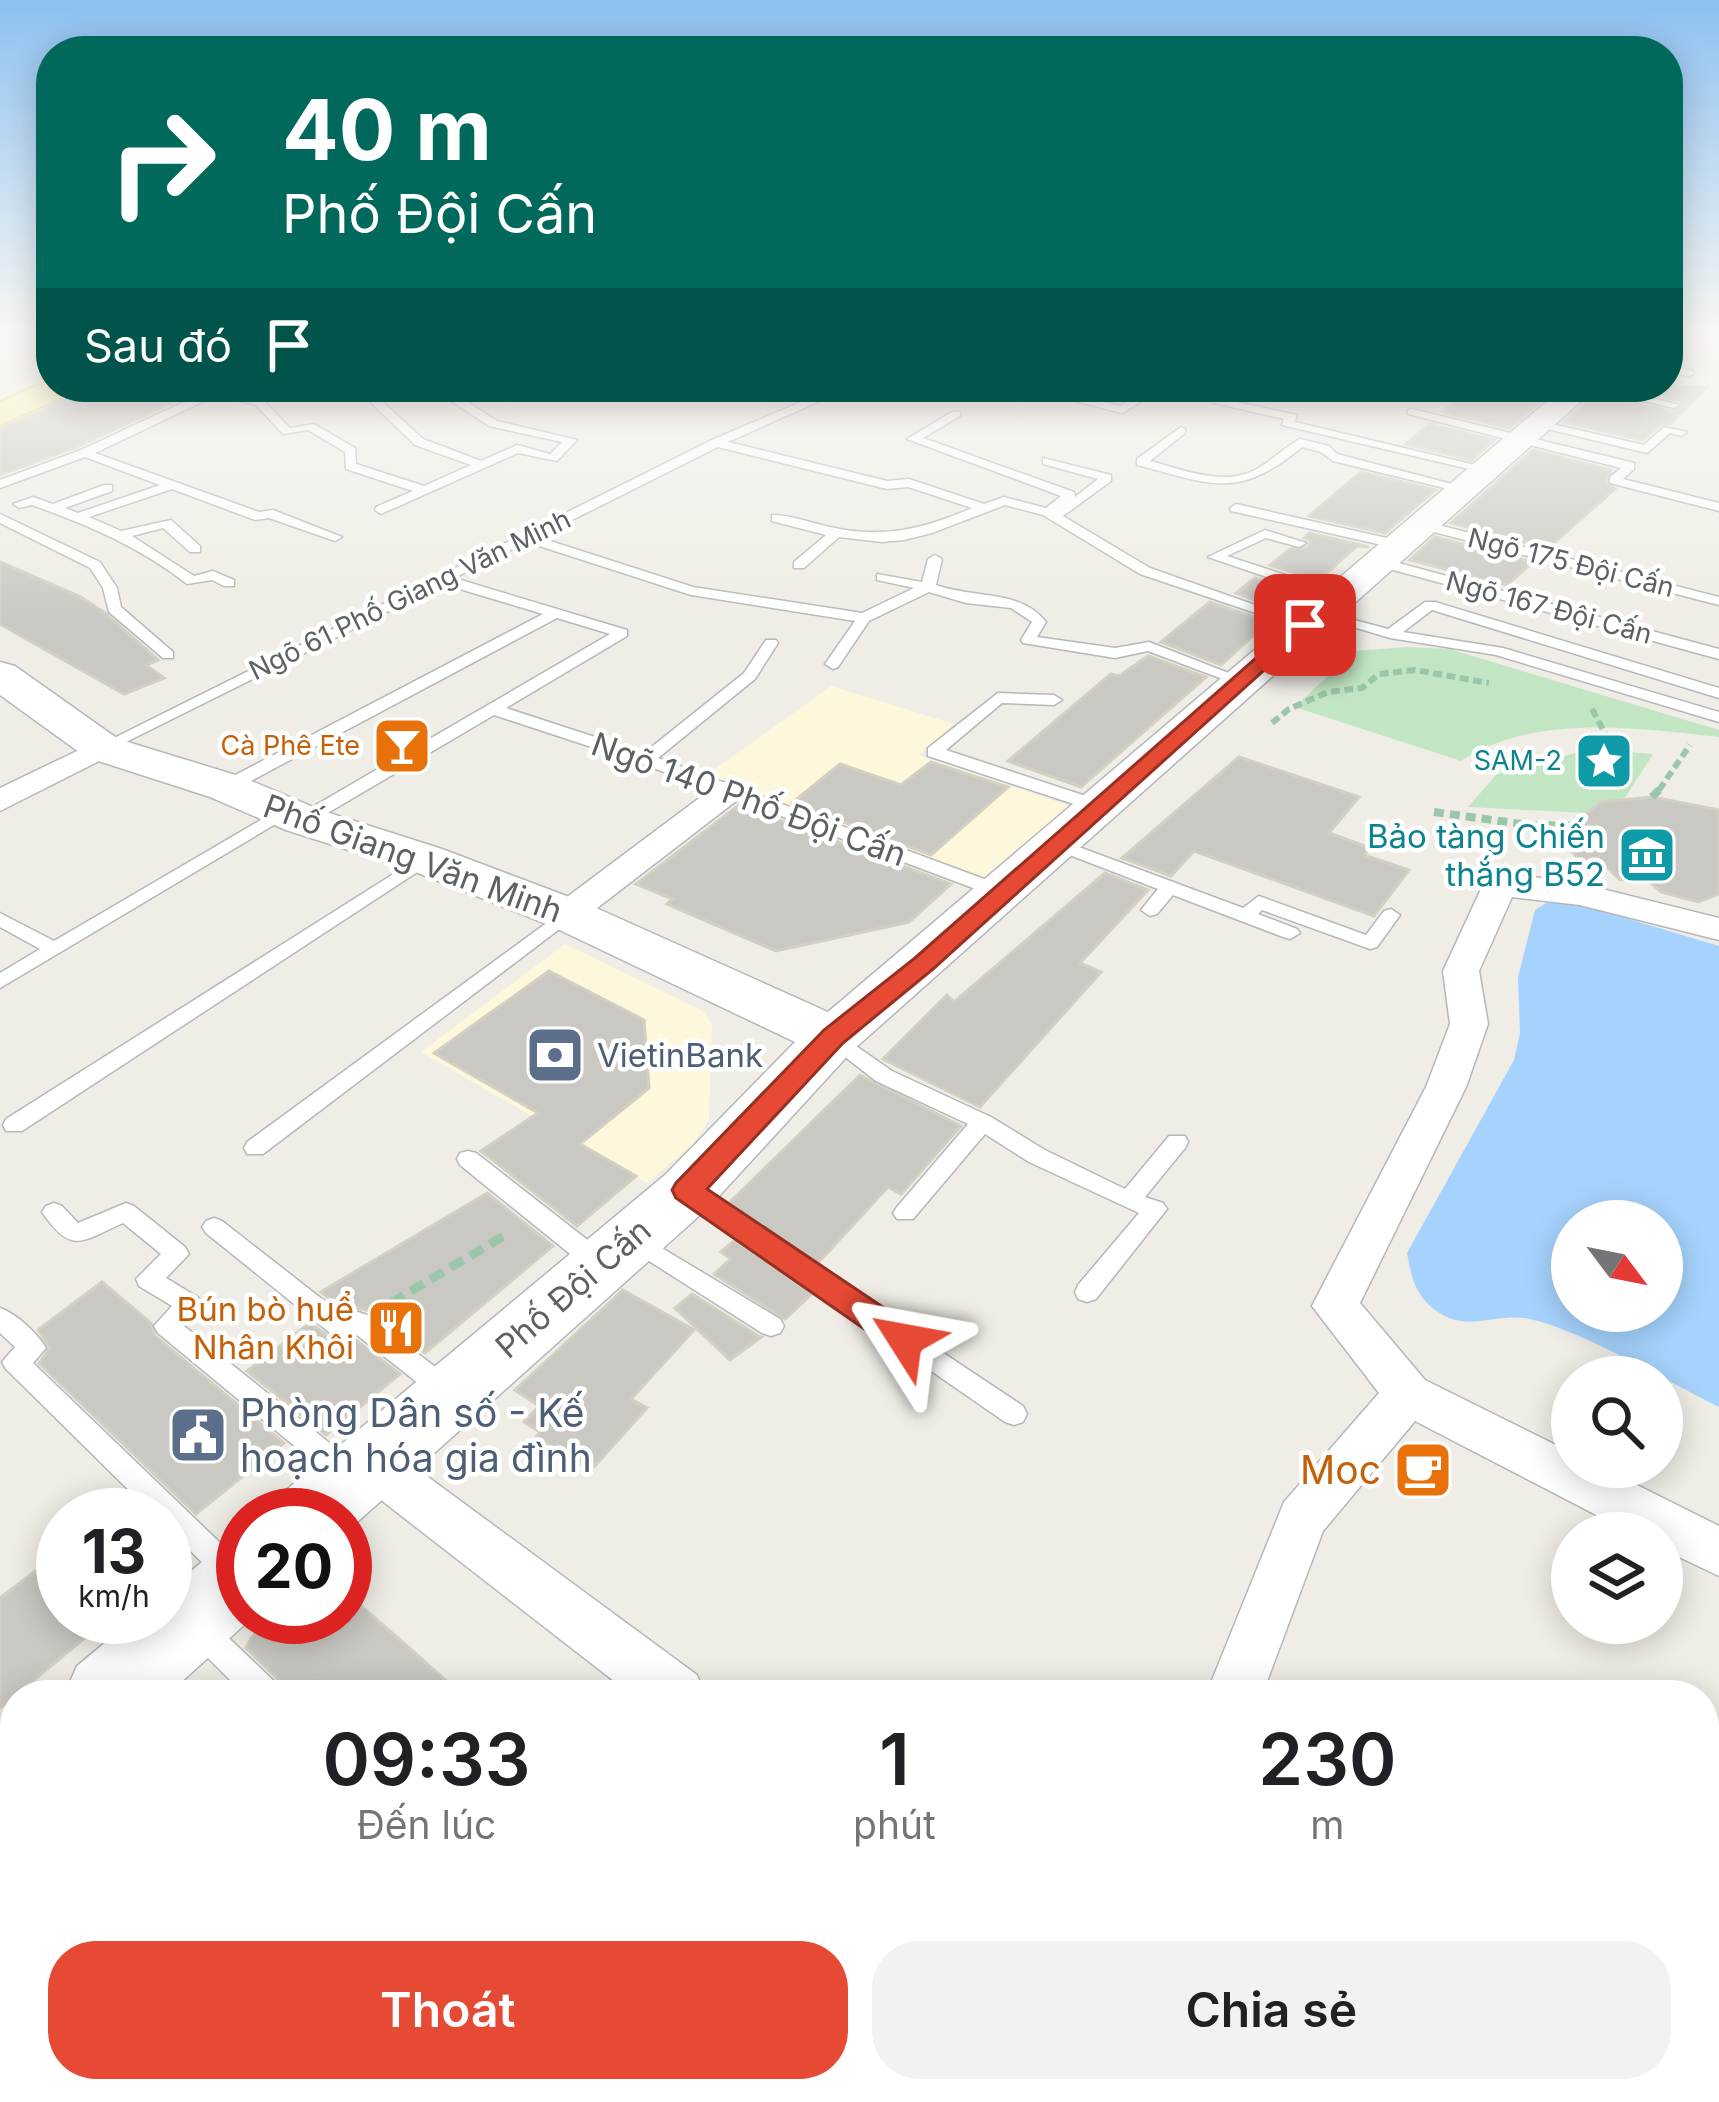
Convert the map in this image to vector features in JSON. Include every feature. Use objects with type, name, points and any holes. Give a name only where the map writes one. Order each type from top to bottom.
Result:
[{"type":"street","name":"Phố Đội Cấn","points":[[346,1486],[687,1190],[833,1037],[1005,893],[1532,430]]},
{"type":"street","name":"Phố Giang Văn Minh","points":[[0,675],[102,748],[226,787],[293,816],[425,859],[567,914],[833,1037]]},
{"type":"street","points":[[0,800],[102,748]]},
{"type":"street","points":[[567,914],[729,791]]},
{"type":"street","points":[[1719,929],[1676,923],[1562,892],[1520,885],[1499,887],[1460,971],[1469,1024],[1447,1087],[1335,1306],[1408,1394],[1719,1552]]},
{"type":"street","points":[[1240,1680],[1302,1518],[1408,1394]]},
{"type":"street","points":[[346,1486],[653,1680]]},
{"type":"street","points":[[127,1680],[216,1599]]},
{"type":"lane","points":[[0,484],[134,430]]},
{"type":"lane","points":[[317,430],[351,451],[350,466],[426,491]]},
{"type":"lane","points":[[403,430],[419,442],[482,464]]},
{"type":"lane","points":[[381,510],[517,448],[554,458],[571,440],[523,430]]},
{"type":"lane","name":"Ngõ 61 Phố Giang Văn Minh","points":[[102,748],[745,430]]},
{"type":"lane","points":[[928,430],[913,439],[1070,495],[1053,514]]},
{"type":"lane","points":[[1310,430],[1476,479]]},
{"type":"lane","points":[[1512,430],[1647,449],[1667,430]]},
{"type":"lane","points":[[1516,430],[1630,466],[1614,480],[1719,507]]},
{"type":"lane","points":[[1673,430],[1681,432]]},
{"type":"lane","points":[[1181,431],[1141,462],[1230,484],[1265,474],[1300,443],[1325,449],[1333,457],[1476,479]]},
{"type":"lane","points":[[718,442],[886,485],[909,483],[985,508]]},
{"type":"lane","points":[[85,453],[169,486],[335,537]]},
{"type":"lane","points":[[1047,461],[1107,478],[1053,514]]},
{"type":"lane","points":[[78,517],[169,486]]},
{"type":"lane","points":[[54,508],[109,488]]},
{"type":"lane","points":[[0,498],[20,505]]},
{"type":"lane","points":[[0,515],[32,501],[125,535],[158,552],[192,580],[214,575],[229,583]]},
{"type":"lane","points":[[777,518],[835,534],[902,539],[934,531],[1004,501],[1053,514],[1145,571],[1320,612],[1390,634],[1498,651],[1719,717]]},
{"type":"lane","points":[[1236,508],[1401,544]]},
{"type":"lane","points":[[0,515],[95,565],[110,588],[114,608],[168,656]]},
{"type":"lane","points":[[125,535],[166,523],[195,549]]},
{"type":"lane","points":[[799,565],[835,534]]},
{"type":"lane","points":[[1299,543],[1265,534],[1215,556],[1320,612]]},
{"type":"lane","points":[[526,537],[691,591],[864,618]]},
{"type":"lane","name":"Ngõ 175 Đội Cấn","points":[[1401,544],[1719,601]]},
{"type":"lane","name":"Ngõ 167 Đội Cấn","points":[[1401,544],[1719,654]]},
{"type":"lane","points":[[928,587],[935,559]]},
{"type":"lane","points":[[882,577],[965,598],[1008,601],[1033,613],[1039,622],[1028,640],[1114,653],[1149,646],[1241,681]]},
{"type":"lane","points":[[0,982],[622,633],[442,579]]},
{"type":"lane","points":[[833,664],[864,618],[928,587]]},
{"type":"lane","points":[[1390,634],[1430,605],[1719,693]]},
{"type":"lane","points":[[226,787],[556,613]]},
{"type":"lane","points":[[646,759],[750,676],[771,643]]},
{"type":"lane","points":[[1054,700],[998,698],[934,752],[1101,807]]},
{"type":"lane","name":"Ngõ 140 Phố Đội Cấn","points":[[493,709],[646,759],[1005,893]]},
{"type":"lane","points":[[1060,844],[1290,933]]},
{"type":"lane","points":[[14,1125],[425,859]]},
{"type":"lane","points":[[1150,910],[1170,887]]},
{"type":"lane","points":[[1245,917],[1258,902],[1370,943],[1391,915]]},
{"type":"lane","points":[[255,1148],[567,914]]},
{"type":"lane","points":[[0,919],[54,950]]},
{"type":"lane","points":[[833,1037],[884,1076],[983,1122],[1037,1156],[1155,1209],[1087,1292]]},
{"type":"lane","points":[[905,1213],[983,1122]]},
{"type":"lane","points":[[1129,1201],[1177,1142]]},
{"type":"lane","points":[[469,1159],[539,1214],[771,1326]]},
{"type":"lane","points":[[687,1190],[1014,1414]]},
{"type":"lane","points":[[54,1212],[75,1234],[126,1212],[177,1254],[148,1279],[190,1305],[167,1326],[346,1486]]},
{"type":"lane","points":[[214,1227],[344,1330],[358,1322],[451,1394]]},
{"type":"lane","points":[[0,1318],[33,1348],[15,1362],[216,1583]]},
{"type":"lane","points":[[245,1644],[260,1680]]},
{"type":"path","points":[[1272,723],[1289,709],[1328,692],[1362,688],[1379,674],[1415,670],[1489,683]]},
{"type":"path","points":[[1580,699],[1591,706],[1608,739]]},
{"type":"path","points":[[1652,797],[1690,746]]},
{"type":"path","points":[[1434,812],[1529,825],[1581,826]]},
{"type":"path","points":[[358,1322],[539,1214]]},
{"type":"shaded area","points":[[831,686],[954,724],[919,755],[1073,807],[992,882],[705,776]]},
{"type":"shaded area","points":[[565,944],[703,1011],[712,1025],[709,1120],[693,1144],[647,1183],[421,1052]]},
{"type":"green space","points":[[1449,649],[1719,730],[1719,737],[1621,728],[1553,730],[1490,746],[1461,761],[1295,707],[1354,651]]},
{"type":"green space","points":[[1575,753],[1653,754],[1625,798],[1601,802],[1587,813],[1468,807],[1497,774]]},
{"type":"water","points":[[1572,902],[1719,946],[1719,1407],[1683,1388],[1683,1356],[1620,1356],[1568,1332],[1683,1332],[1683,1200],[1551,1200],[1551,1325],[1512,1317],[1468,1322],[1446,1317],[1423,1298],[1412,1277],[1407,1253],[1514,1060],[1520,1033],[1518,977],[1535,910],[1546,903]]},
{"type":"building","points":[[0,430],[113,430],[79,446],[0,475]]},
{"type":"building","points":[[1422,430],[1454,430],[1494,440],[1472,460],[1406,444]]},
{"type":"building","points":[[1600,430],[1654,430],[1643,440]]},
{"type":"building","points":[[1533,450],[1611,470],[1606,483],[1615,489],[1548,548],[1451,523]]},
{"type":"building","points":[[1361,472],[1435,490],[1385,533],[1309,516]]},
{"type":"building","points":[[1309,533],[1369,547],[1357,546],[1319,580],[1270,565],[1290,549],[1308,547],[1310,541],[1304,538]]},
{"type":"building","points":[[1435,537],[1533,562],[1507,585],[1410,560]]},
{"type":"building","points":[[0,562],[81,597],[105,613],[158,660],[146,665],[164,678],[124,694],[0,624]]},
{"type":"building","points":[[1255,578],[1300,593],[1282,610],[1236,593]]},
{"type":"building","points":[[1210,602],[1268,622],[1221,665],[1161,642]]},
{"type":"building","points":[[1148,656],[1206,677],[1081,787],[1008,761],[1111,674],[1119,676]]},
{"type":"building","points":[[1239,757],[1359,797],[1329,833],[1370,848],[1364,855],[1409,870],[1374,916],[1194,851],[1171,876],[1122,858]]},
{"type":"building","points":[[931,762],[1008,787],[931,855],[792,803],[840,764],[901,785]]},
{"type":"building","name":"Bảo tàng Chiến thắng B52","points":[[1652,797],[1719,810],[1719,894],[1698,902],[1661,892],[1644,877],[1620,880],[1608,868],[1583,868],[1571,849],[1587,813],[1601,802]]},
{"type":"building","points":[[739,805],[951,884],[909,922],[776,951],[667,904],[673,899],[636,884]]},
{"type":"building","points":[[1105,873],[1148,890],[1080,963],[1101,972],[980,1107],[883,1059],[947,995],[954,1002]]},
{"type":"building","points":[[549,971],[644,1020],[649,1088],[580,1144],[636,1176],[577,1226],[481,1151],[538,1113],[434,1053]]},
{"type":"building","points":[[860,1075],[961,1126],[901,1194],[888,1187],[817,1264],[728,1204]]},
{"type":"building","points":[[487,1193],[553,1246],[425,1353],[370,1311],[346,1312],[321,1292]]},
{"type":"building","points":[[735,1240],[812,1294],[785,1319],[714,1274],[731,1259],[721,1252]]},
{"type":"building","points":[[102,1282],[151,1323],[155,1336],[284,1443],[228,1488],[216,1488],[216,1498],[196,1514],[192,1488],[169,1488],[39,1363],[50,1348],[38,1330]]},
{"type":"building","points":[[623,1290],[694,1330],[631,1399],[647,1408],[591,1470],[536,1437],[540,1432],[524,1422],[539,1406],[515,1390]]},
{"type":"building","points":[[692,1294],[761,1337],[730,1360],[675,1308]]},
{"type":"building","points":[[310,1323],[334,1341],[356,1340],[400,1374],[326,1435],[247,1371]]},
{"type":"building","points":[[36,1571],[36,1644],[77,1644],[34,1680],[0,1680],[0,1598]]},
{"type":"building","points":[[372,1616],[445,1680],[279,1680],[246,1648],[248,1644],[372,1644]]},
{"type":"place","name":"Cà Phê Ete","points":[[402,746]]},
{"type":"place","name":"SAM-2","points":[[1604,761]]},
{"type":"place","name":"Bảo tàng Chiến thắng B52","points":[[1647,855]]},
{"type":"place","name":"VietinBank","points":[[555,1055]]},
{"type":"place","name":"Bún bò huể Nhân Khôi","points":[[396,1328]]},
{"type":"place","name":"Phòng Dân số - Kế hoạch hóa gia đình","points":[[198,1435]]},
{"type":"place","name":"Moc","points":[[1423,1470]]},
{"type":"route","points":[[905,1340],[687,1190],[833,1037],[924,963],[1305,625]]}]
